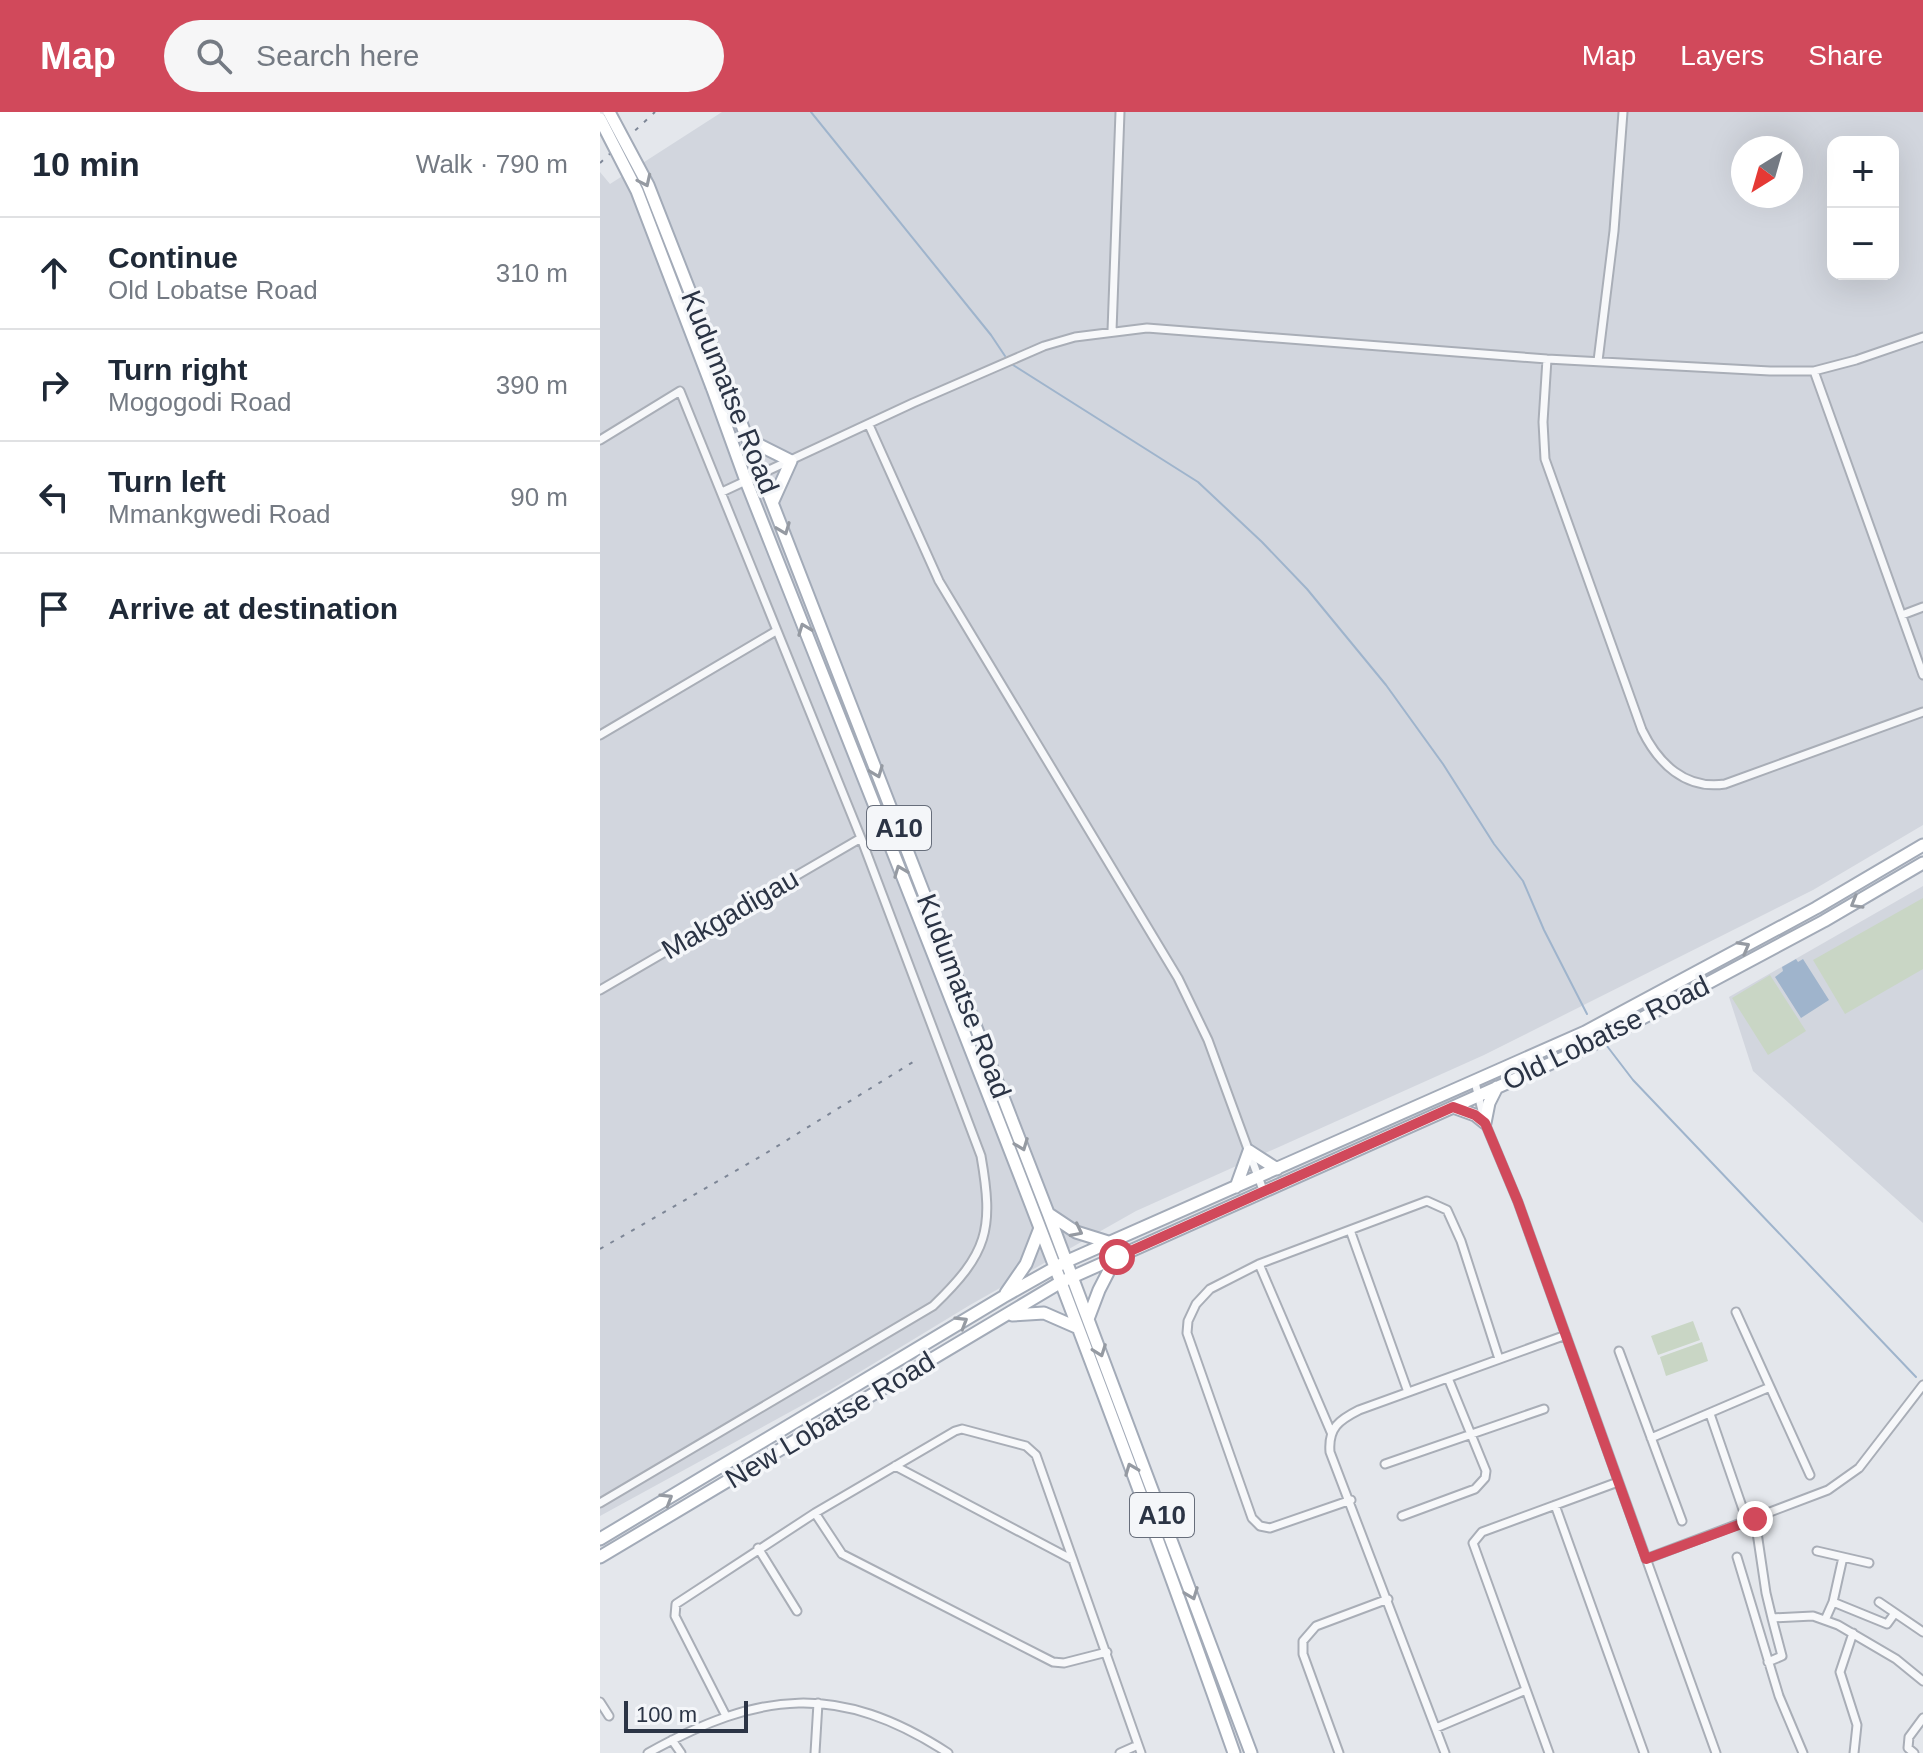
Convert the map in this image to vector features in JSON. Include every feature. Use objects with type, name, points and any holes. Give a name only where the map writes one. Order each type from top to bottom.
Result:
[{"type":"main road","name":"Kudumatse Road","points":[[609,112],[648,185],[773,501],[1048,1213],[1060,1265]]},
{"type":"main road","name":"Kudumatse Road","points":[[600,119],[637,191],[746,481],[1040,1228],[1088,1319],[1251,1753]]},
{"type":"main road","points":[[749,440],[791,461],[773,501]]},
{"type":"main road","name":"Old Lobatse Road","points":[[600,1539],[1060,1265],[1585,1032],[1816,908],[1923,845]]},
{"type":"main road","name":"Old Lobatse Road","points":[[1067,1280],[1592,1045],[1824,921],[1923,863]]},
{"type":"main road","points":[[1453,1107],[1475,1115],[1485,1123],[1489,1103],[1497,1087]]},
{"type":"main road","points":[[1236,1187],[1249,1151],[1277,1169]]},
{"type":"main road","points":[[1048,1213],[1076,1232],[1108,1242]]},
{"type":"main road","points":[[1003,1297],[1026,1264],[1040,1228]]},
{"type":"main road","points":[[1088,1319],[1102,1283],[1117,1257]]},
{"type":"main road","name":"Kudumatse Road","points":[[1067,1280],[1076,1327],[1187,1618],[1234,1753]]},
{"type":"main road","name":"New Lobatse Road","points":[[600,1557],[1067,1280]]},
{"type":"main road","points":[[1003,1317],[1044,1313],[1076,1327]]},
{"type":"street","points":[[1112,331],[1120,112]]},
{"type":"street","points":[[1598,361],[1614,231],[1623,112]]},
{"type":"street","points":[[722,492],[1013,358],[1065,340],[1112,331],[1147,328],[1547,359],[1814,371],[1923,337]]},
{"type":"street","points":[[1547,359],[1543,422],[1545,459],[1642,730],[1653,752],[1667,768],[1683,778],[1713,786],[1725,784],[1923,712]]},
{"type":"street","points":[[1814,371],[1923,675]]},
{"type":"street","points":[[600,440],[680,391],[861,838],[981,1156],[988,1199],[985,1230],[975,1261],[933,1306],[600,1503]]},
{"type":"street","points":[[869,425],[939,581],[1178,978],[1208,1040],[1263,1190]]},
{"type":"street","points":[[1902,615],[1923,607]]},
{"type":"street","points":[[600,735],[776,631]]},
{"type":"street","name":"Makgadigau","points":[[600,990],[861,838]]},
{"type":"street","points":[[1475,1082],[1485,1123],[1518,1202],[1716,1753]]},
{"type":"street","points":[[1351,1500],[1270,1528],[1260,1526],[1252,1518],[1187,1333],[1188,1321],[1203,1295],[1259,1264],[1427,1201],[1447,1210],[1461,1241],[1499,1359]]},
{"type":"street","points":[[1350,1230],[1408,1392]]},
{"type":"street","points":[[1259,1264],[1331,1432],[1330,1452],[1351,1500],[1445,1753]]},
{"type":"street","points":[[1736,1312],[1810,1475]]},
{"type":"street","points":[[1331,1432],[1337,1422],[1345,1417],[1566,1335]]},
{"type":"street","points":[[1619,1351],[1682,1521]]},
{"type":"street","points":[[1402,1516],[1475,1489],[1481,1484],[1486,1471],[1448,1378]]},
{"type":"street","points":[[1646,1559],[1828,1490],[1859,1468],[1923,1385]]},
{"type":"street","points":[[1651,1438],[1770,1387]]},
{"type":"street","points":[[1385,1464],[1544,1409]]},
{"type":"street","points":[[1710,1414],[1751,1520],[1782,1656],[1768,1662]]},
{"type":"street","points":[[726,1716],[673,1611],[679,1601],[815,1513],[962,1429],[1026,1446],[1036,1455],[1043,1468],[1139,1749],[1120,1753]]},
{"type":"street","points":[[895,1466],[1073,1560]]},
{"type":"street","points":[[1549,1753],[1473,1543],[1482,1532],[1618,1482]]},
{"type":"street","points":[[1555,1505],[1644,1753]]},
{"type":"street","points":[[815,1513],[842,1554],[1053,1662],[1064,1663],[1107,1652]]},
{"type":"street","points":[[758,1548],[797,1611]]},
{"type":"street","points":[[1817,1551],[1869,1563]]},
{"type":"street","points":[[1737,1557],[1768,1662],[1803,1753]]},
{"type":"street","points":[[1825,1620],[1833,1602],[1843,1557]]},
{"type":"street","points":[[1339,1753],[1303,1654],[1303,1641],[1316,1626],[1388,1599]]},
{"type":"street","points":[[1833,1602],[1887,1624],[1895,1613]]},
{"type":"street","points":[[1879,1602],[1923,1632]]},
{"type":"street","points":[[1772,1618],[1813,1616],[1825,1620],[1896,1659],[1923,1681]]},
{"type":"street","points":[[1853,1633],[1840,1672],[1857,1725],[1854,1753]]},
{"type":"street","points":[[1436,1728],[1526,1690]]},
{"type":"street","points":[[600,1702],[609,1716]]},
{"type":"street","points":[[815,1753],[818,1703]]},
{"type":"street","points":[[648,1753],[726,1716],[753,1708],[818,1703],[857,1709],[886,1718],[914,1731],[948,1753]]},
{"type":"street","points":[[1914,1753],[1908,1748],[1909,1737],[1923,1718]]},
{"type":"street","points":[[672,1740],[681,1753]]},
{"type":"shaded area","points":[[722,112],[1923,112],[1923,825],[1813,890],[1484,1055],[1136,1211],[970,1305],[830,1390],[600,1516],[600,172],[610,184]]},
{"type":"shaded area","points":[[1923,886],[1923,1223],[1753,1071],[1729,997]]},
{"type":"green space","points":[[1923,898],[1923,969],[1845,1014],[1813,960]]},
{"type":"green space","points":[[1770,975],[1806,1031],[1768,1055],[1732,998]]},
{"type":"green space","points":[[1693,1321],[1700,1340],[1658,1355],[1651,1336]]},
{"type":"green space","points":[[1702,1342],[1708,1361],[1666,1376],[1660,1357]]},
{"type":"water","points":[[1796,959],[1798,962],[1803,959],[1829,1000],[1801,1018],[1775,977],[1783,971],[1782,967]]},
{"type":"waterway","points":[[811,112],[1005,356]]},
{"type":"waterway","points":[[1013,365],[1198,482],[1307,589],[1386,685],[1443,764],[1494,844],[1523,881],[1587,1014]]},
{"type":"waterway","points":[[1607,1046],[1633,1080],[1916,1377]]},
{"type":"railway","points":[[600,163],[655,112]]},
{"type":"railway","points":[[600,1249],[763,1155],[913,1062]]},
{"type":"route","points":[[1117,1257],[1453,1107],[1465,1110],[1485,1123],[1518,1202],[1646,1559],[1755,1519]]}]
